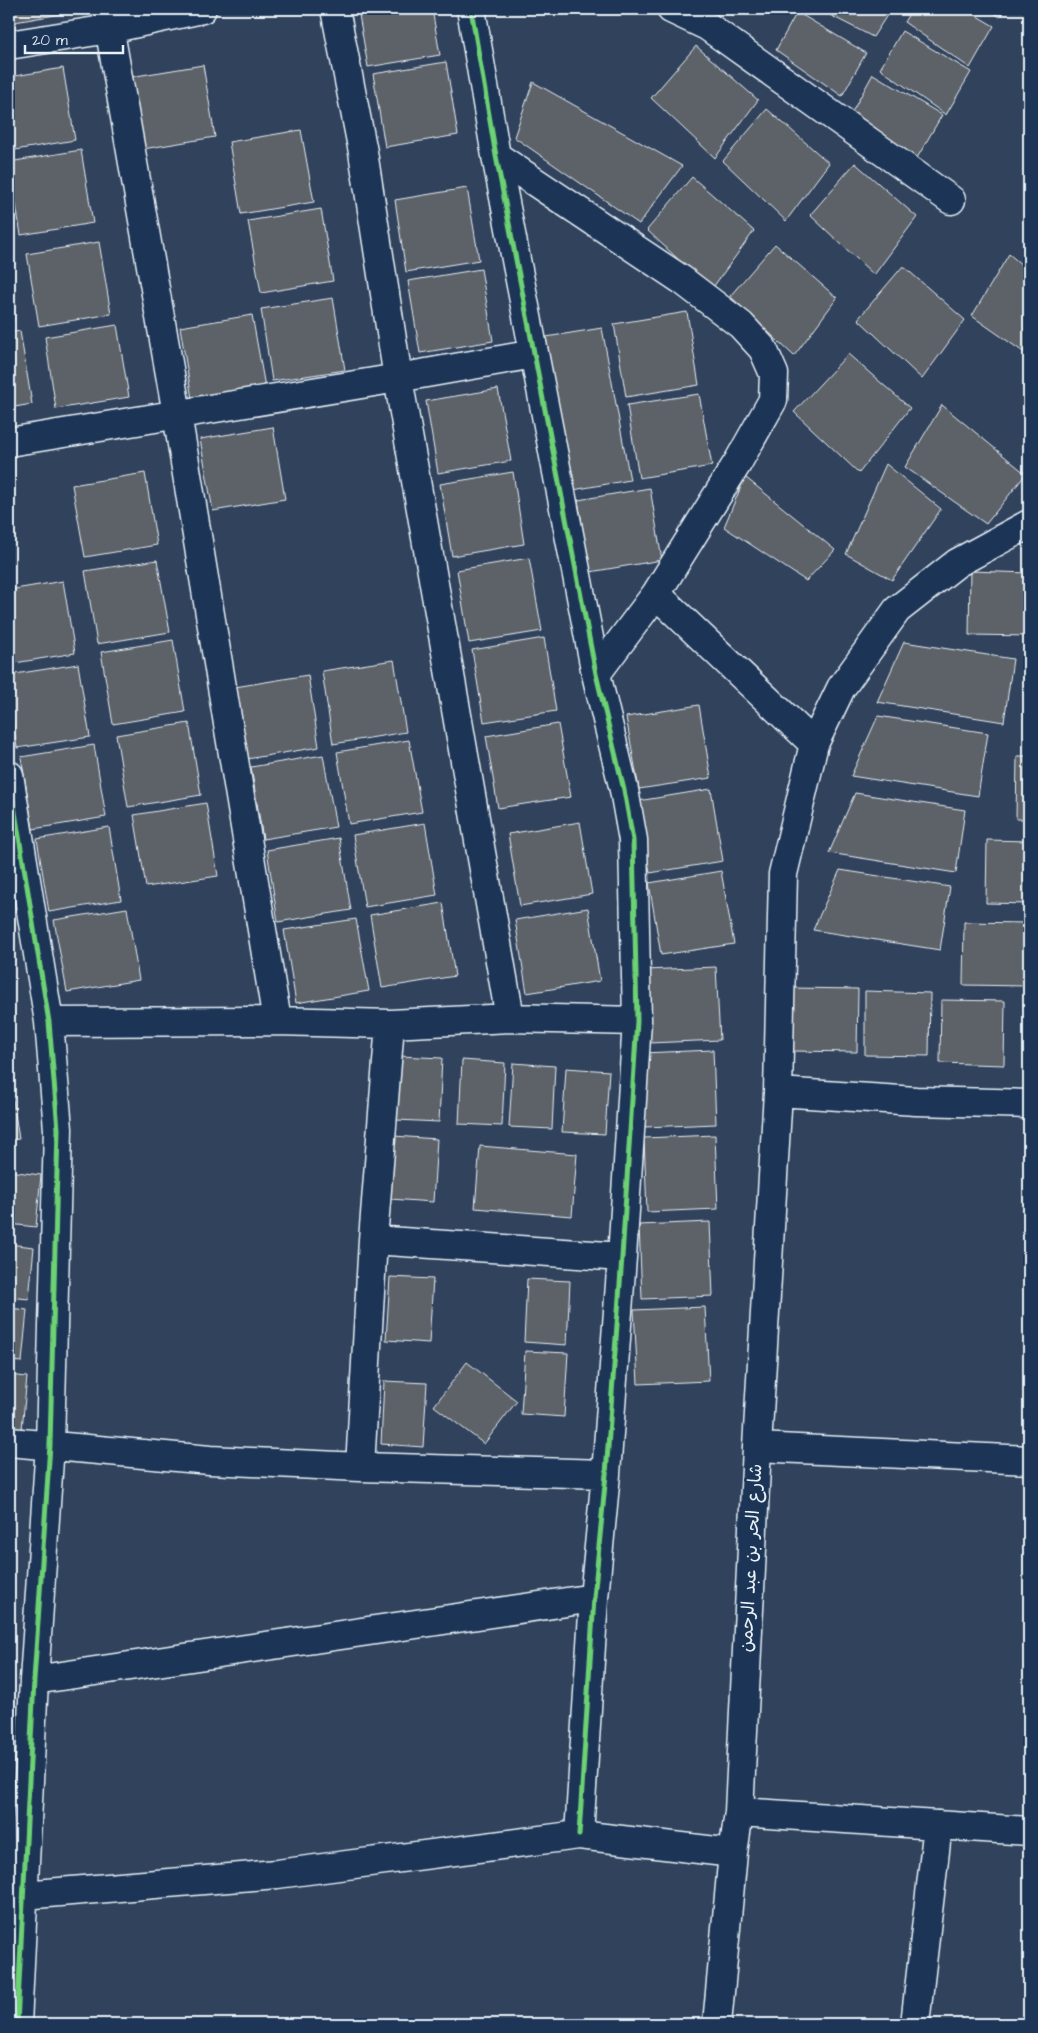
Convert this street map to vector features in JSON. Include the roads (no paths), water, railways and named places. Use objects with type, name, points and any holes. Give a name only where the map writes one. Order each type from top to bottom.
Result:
[{"type":"street","points":[[9,45],[108,19],[202,9]]},
{"type":"street","points":[[335,9],[363,152],[398,378],[510,1018]]},
{"type":"street","points":[[471,9],[496,156],[596,674],[624,790],[633,840],[637,1021],[622,1257],[606,1474],[594,1598],[578,1835]]},
{"type":"street","points":[[671,9],[707,26],[951,200]]},
{"type":"street","points":[[108,19],[277,1022]]},
{"type":"street","points":[[496,156],[682,280],[741,325],[764,349],[774,374],[773,400],[738,462],[656,594],[596,674]]},
{"type":"street","points":[[9,442],[534,354]]},
{"type":"street","name":"شارع الحر بن عبد الرحمن","points":[[717,2024],[733,1853],[739,1812],[757,1447],[778,1092],[782,874],[814,744],[841,688],[897,610],[957,563],[1029,524]]},
{"type":"street","points":[[656,594],[814,744]]},
{"type":"street","points":[[9,775],[49,1022],[58,1129],[50,1445],[34,1680],[17,2024]]},
{"type":"street","points":[[49,1022],[390,1024],[510,1018],[637,1021]]},
{"type":"street","points":[[360,1467],[373,1240],[390,1024]]},
{"type":"street","points":[[778,1092],[916,1101],[1029,1104]]},
{"type":"street","points":[[373,1240],[622,1257]]},
{"type":"street","points":[[9,1442],[210,1460],[360,1467],[606,1474]]},
{"type":"street","points":[[757,1447],[1029,1460]]},
{"type":"street","points":[[34,1680],[594,1598]]},
{"type":"street","points":[[739,1812],[1029,1832]]},
{"type":"street","points":[[915,2024],[938,1825]]},
{"type":"street","points":[[23,1895],[277,1874],[578,1835],[733,1853]]}]
